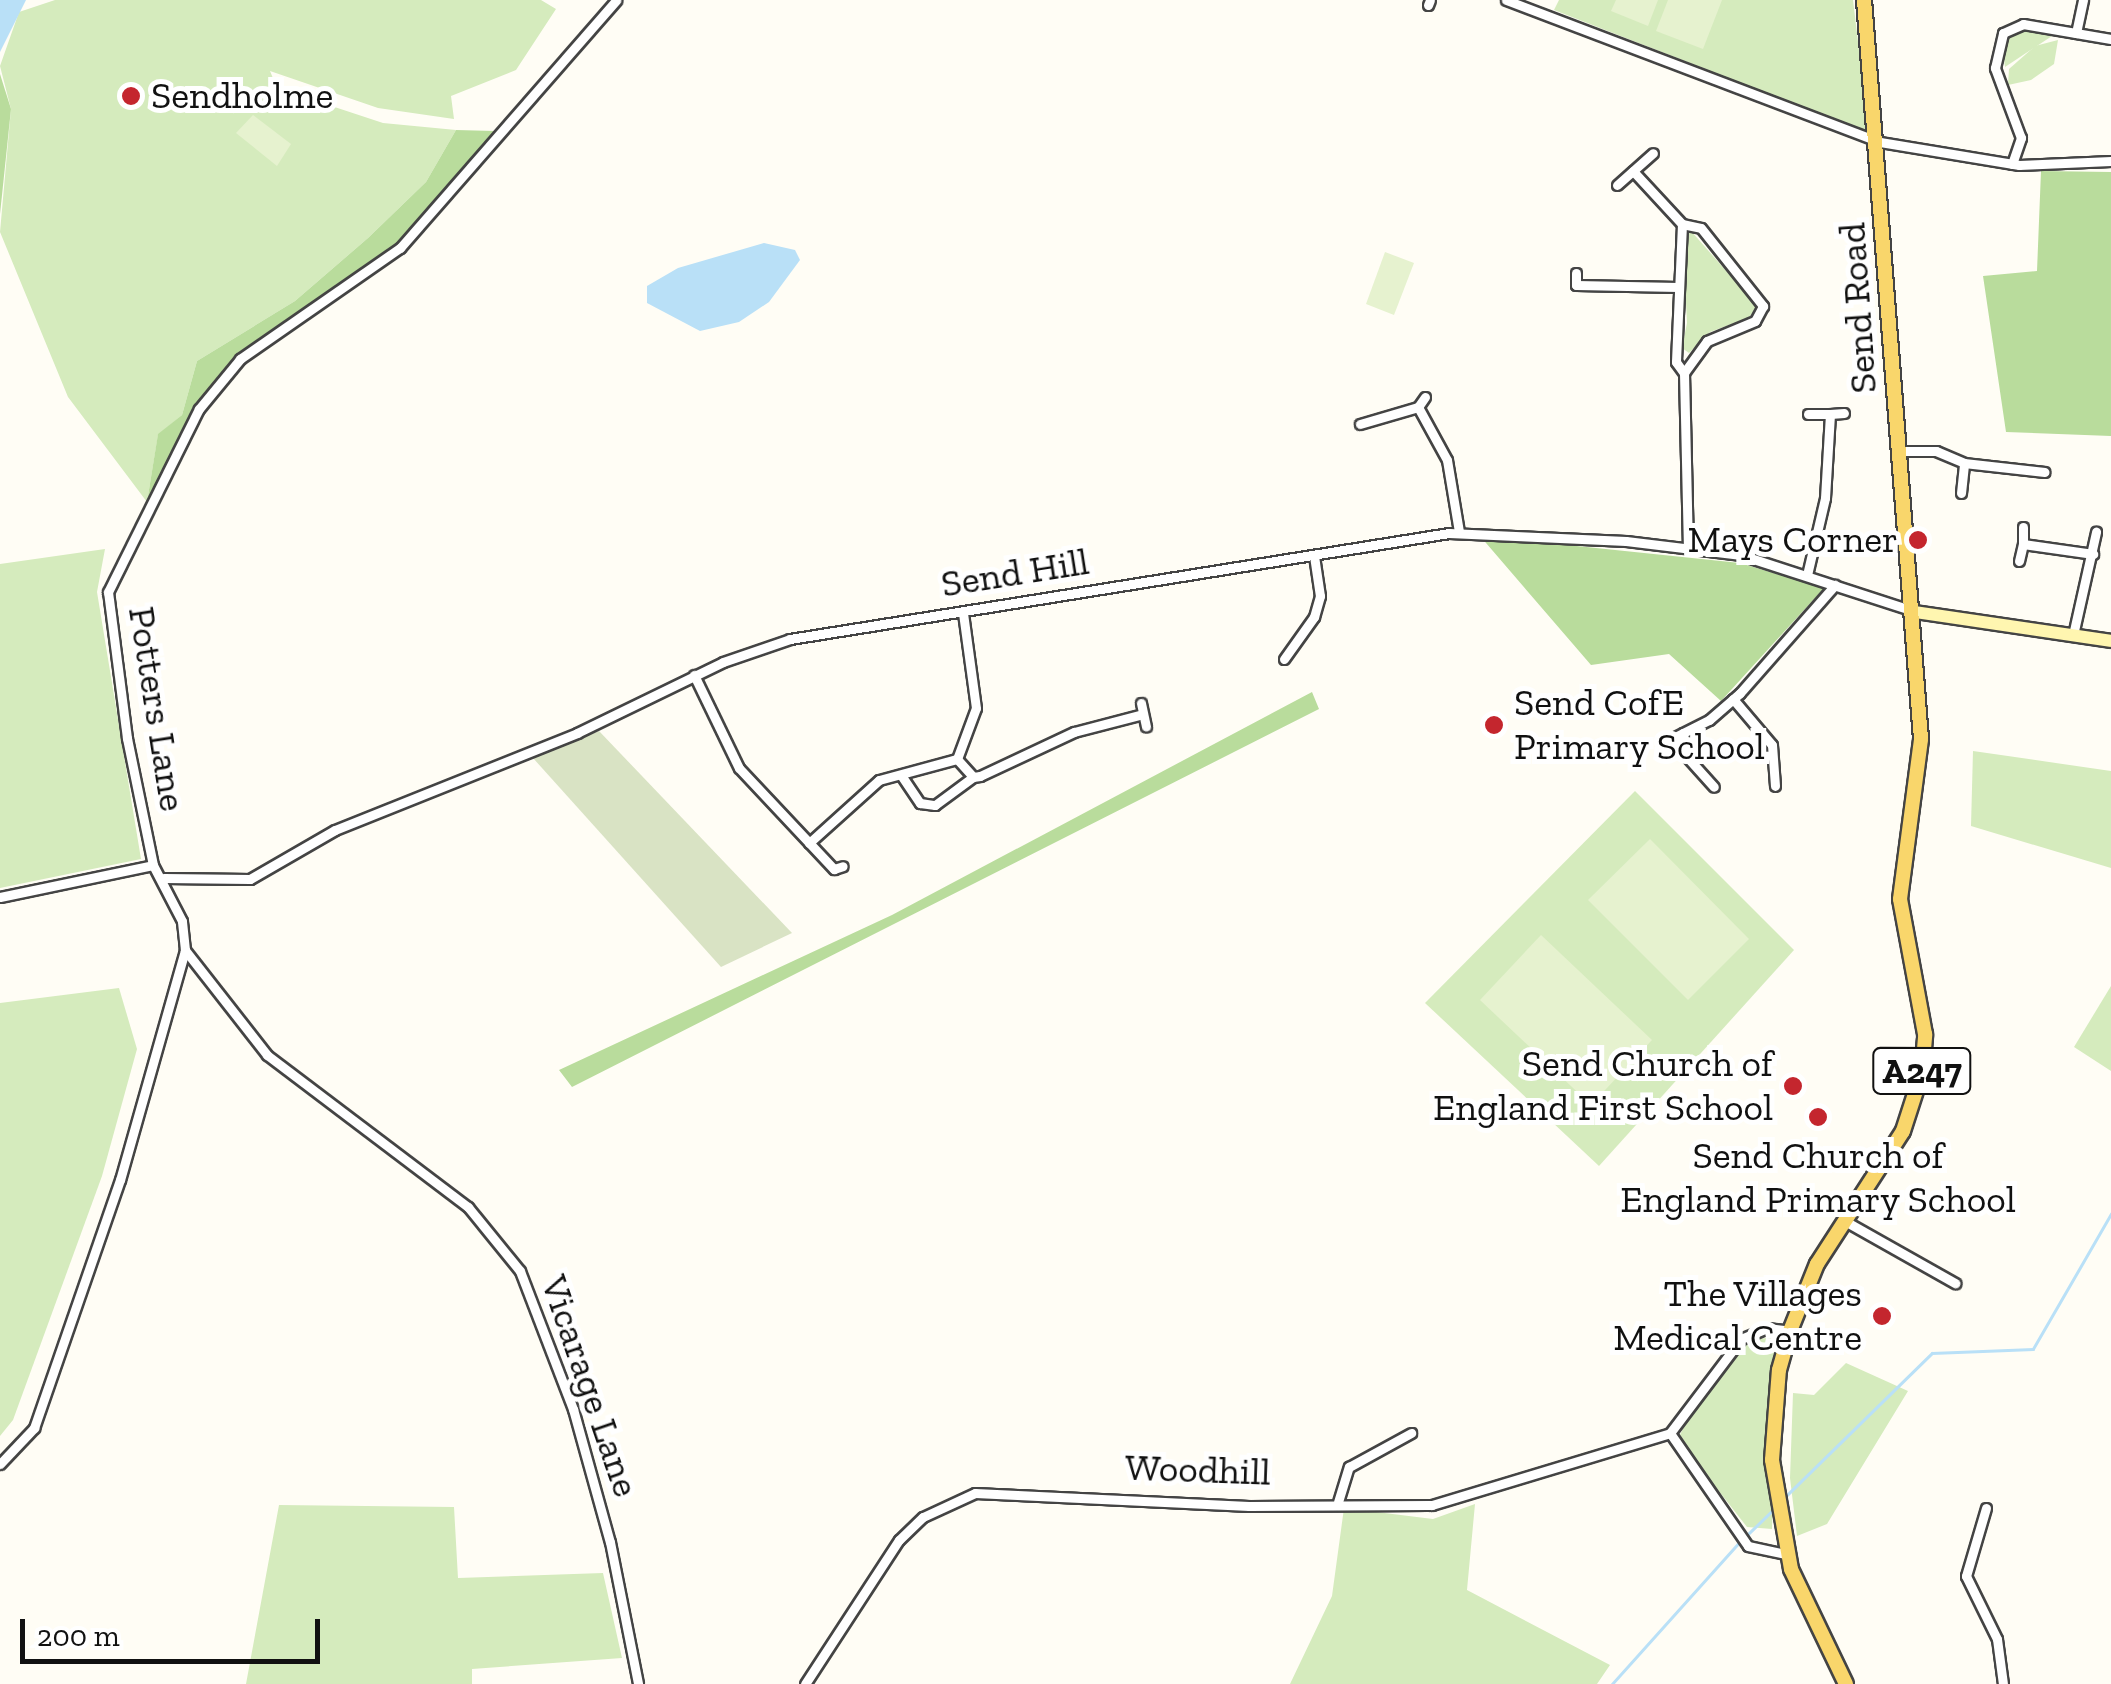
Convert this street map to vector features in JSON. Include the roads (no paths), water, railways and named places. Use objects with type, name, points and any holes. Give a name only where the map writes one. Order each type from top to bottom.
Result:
[{"type":"main road","name":"Send Road","points":[[1864,0],[1880,142],[1915,612]]},
{"type":"main road","points":[[1915,612],[2111,641]]},
{"type":"main road","name":"A247","points":[[1846,1684],[1800,1596],[1786,1554],[1776,1506],[1774,1409],[1790,1331],[1843,1220],[1903,1130],[1922,1072],[1921,997],[1900,899],[1921,739],[1915,612]]},
{"type":"street","name":"Potters Lane","points":[[185,950],[164,878],[153,865],[127,738],[108,592],[199,409],[240,359],[400,248],[616,0]]},
{"type":"street","points":[[1506,0],[1880,142],[2012,164],[2111,161]]},
{"type":"street","points":[[2076,33],[2083,0]]},
{"type":"street","points":[[2012,164],[2020,132],[1997,76],[1997,44],[2023,24],[2111,38]]},
{"type":"street","points":[[1617,185],[1653,154]]},
{"type":"street","points":[[1633,171],[1682,224],[1701,228],[1763,306],[1755,321],[1707,341],[1684,374]]},
{"type":"street","points":[[1682,224],[1676,362],[1684,374],[1688,549]]},
{"type":"street","points":[[1576,273],[1577,290],[1678,287]]},
{"type":"street","points":[[1360,424],[1418,407],[1424,397]]},
{"type":"street","points":[[1418,407],[1448,460],[1461,522]]},
{"type":"street","points":[[1808,414],[1844,412]]},
{"type":"street","points":[[1807,575],[1825,498],[1830,414]]},
{"type":"street","points":[[1901,451],[1936,450],[1964,463],[2044,472]]},
{"type":"street","points":[[1961,493],[1964,463]]},
{"type":"street","name":"Send Hill","points":[[164,878],[250,880],[335,830],[577,733],[694,676],[790,640],[1314,556],[1461,522],[1688,549],[1807,575],[1915,612]]},
{"type":"street","points":[[2019,560],[2023,528]]},
{"type":"street","points":[[2073,635],[2078,601],[2094,584],[2096,532]]},
{"type":"street","points":[[2023,544],[2094,554]]},
{"type":"street","points":[[1284,659],[1314,617],[1320,596],[1314,556]]},
{"type":"street","points":[[1670,740],[1732,699],[1835,585]]},
{"type":"street","points":[[957,760],[976,708],[962,612]]},
{"type":"street","points":[[694,676],[739,768],[834,869],[843,866]]},
{"type":"street","points":[[1732,699],[1772,746],[1775,786]]},
{"type":"street","points":[[901,775],[920,804],[935,805],[973,777],[1074,732],[1144,720],[1141,703]]},
{"type":"street","points":[[1683,733],[1687,757],[1714,786]]},
{"type":"street","points":[[809,843],[870,786],[957,760]]},
{"type":"street","points":[[957,760],[973,777]]},
{"type":"street","points":[[0,897],[153,865]]},
{"type":"street","points":[[0,1464],[34,1428],[120,1180],[185,950]]},
{"type":"street","name":"Vicarage Lane","points":[[185,950],[267,1055],[468,1207],[520,1270],[573,1409],[610,1542],[638,1684]]},
{"type":"street","points":[[1843,1220],[1956,1283]]},
{"type":"street","points":[[1786,1554],[1747,1544],[1670,1433],[1742,1339],[1767,1328],[1790,1331]]},
{"type":"street","points":[[1338,1502],[1349,1466],[1411,1433]]},
{"type":"street","name":"Woodhill","points":[[805,1684],[899,1540],[923,1518],[975,1493],[1249,1506],[1338,1502],[1432,1506],[1670,1433]]},
{"type":"street","points":[[1986,1508],[1966,1576],[1997,1639],[2004,1684]]},
{"type":"water","points":[[0,0],[26,0],[0,52]]},
{"type":"water","points":[[764,243],[795,250],[800,260],[769,302],[739,322],[700,331],[647,303],[647,286],[678,268]]},
{"type":"waterway","points":[[1786,1496],[1932,1353],[2033,1349],[2111,1214]]},
{"type":"waterway","points":[[1747,1535],[1774,1509]]},
{"type":"waterway","points":[[1612,1684],[1741,1540]]},
{"type":"place","name":"Sendholme","points":[[131,96]]},
{"type":"place","name":"Mays Corner","points":[[1918,540]]},
{"type":"place","name":"Send CofE Primary School","points":[[1494,725]]},
{"type":"place","name":"Send Church of England First School","points":[[1793,1086]]},
{"type":"place","name":"Send Church of England Primary School","points":[[1818,1117]]},
{"type":"place","name":"The Villages Medical Centre","points":[[1882,1316]]}]
